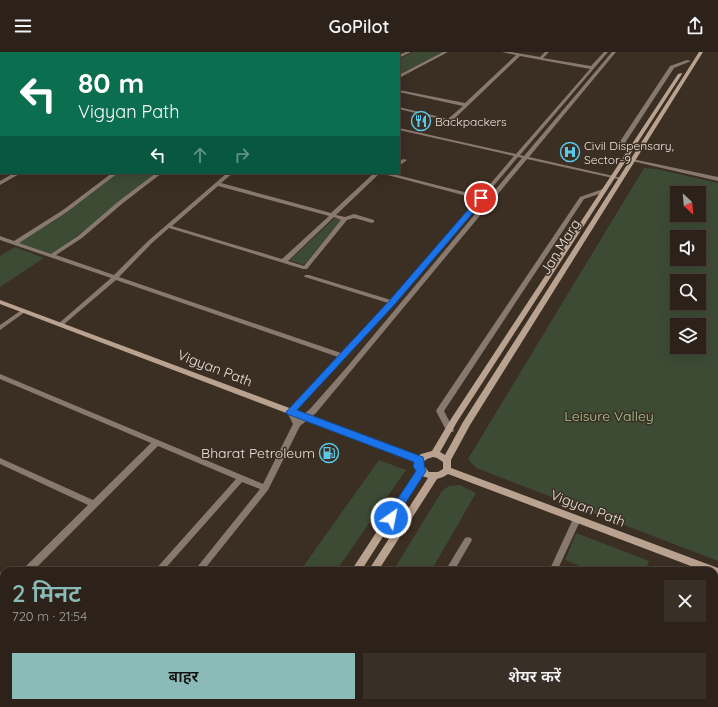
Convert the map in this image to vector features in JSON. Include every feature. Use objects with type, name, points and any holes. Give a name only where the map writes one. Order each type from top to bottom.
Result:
[{"type":"main road","name":"Jan Marg","points":[[446,460],[466,424],[616,178],[625,158],[695,52]]},
{"type":"main road","name":"Jan Marg","points":[[435,454],[603,192],[632,160],[701,52]]},
{"type":"main road","name":"Vigyan Path","points":[[0,302],[419,460]]},
{"type":"main road","points":[[435,454],[446,460],[448,470],[439,476],[427,475],[421,471],[418,466],[419,460],[428,455],[435,454]]},
{"type":"main road","name":"Vigyan Path","points":[[448,470],[705,567]]},
{"type":"main road","points":[[359,567],[421,471]]},
{"type":"main road","points":[[376,567],[434,476]]},
{"type":"street","points":[[400,56],[409,52]]},
{"type":"street","points":[[400,76],[446,52]]},
{"type":"street","points":[[504,52],[593,68]]},
{"type":"street","points":[[527,56],[531,52]]},
{"type":"street","points":[[541,58],[547,52]]},
{"type":"street","points":[[297,424],[290,412],[392,302],[606,52]]},
{"type":"street","points":[[201,567],[265,488],[297,424],[306,418],[349,368],[614,52]]},
{"type":"street","points":[[400,108],[448,120],[451,119],[519,55]]},
{"type":"street","points":[[629,152],[622,143],[668,73],[672,67],[689,61]]},
{"type":"street","points":[[400,91],[466,105]]},
{"type":"street","points":[[400,129],[616,178]]},
{"type":"street","points":[[625,158],[718,179]]},
{"type":"street","points":[[400,164],[405,160]]},
{"type":"street","points":[[0,183],[16,174]]},
{"type":"street","points":[[14,243],[65,211],[114,174]]},
{"type":"street","points":[[51,256],[80,237],[121,202],[158,174]]},
{"type":"street","points":[[60,324],[115,278],[150,242],[229,174]]},
{"type":"street","points":[[284,261],[376,174]]},
{"type":"street","points":[[389,174],[481,198]]},
{"type":"street","points":[[217,184],[344,219],[357,216],[372,221]]},
{"type":"street","points":[[450,430],[440,412],[582,198],[603,192]]},
{"type":"street","points":[[168,226],[305,268],[344,219]]},
{"type":"street","points":[[0,238],[343,356]]},
{"type":"street","points":[[307,276],[392,302]]},
{"type":"street","points":[[0,328],[23,311]]},
{"type":"street","points":[[0,376],[265,488]]},
{"type":"street","points":[[30,567],[156,443]]},
{"type":"street","points":[[0,461],[94,504]]},
{"type":"street","points":[[162,567],[241,478]]},
{"type":"street","points":[[555,567],[577,519]]},
{"type":"street","points":[[451,567],[468,540]]},
{"type":"green space","points":[[413,52],[443,52],[400,74],[400,58]]},
{"type":"green space","name":"Leisure Valley","points":[[644,168],[656,169],[718,183],[718,561],[476,468],[468,459]]},
{"type":"green space","points":[[117,174],[155,174],[91,225],[51,254],[18,243],[66,213]]},
{"type":"green space","points":[[335,218],[341,220],[304,265],[290,260]]},
{"type":"green space","points":[[15,247],[44,258],[0,287],[0,256]]},
{"type":"green space","points":[[379,460],[406,470],[339,567],[303,567]]},
{"type":"green space","points":[[460,485],[476,493],[433,567],[395,567],[442,491],[449,486]]},
{"type":"green space","points":[[576,533],[649,561],[647,567],[582,567],[565,560]]},
{"type":"place","name":"Backpackers","points":[[421,121]]},
{"type":"place","name":"Civil Dispensary, Sector-9","points":[[570,152]]},
{"type":"place","name":"Bharat Petroleum","points":[[329,453]]},
{"type":"route","points":[[391,518],[421,471],[418,466],[419,460],[290,412],[392,302],[481,198]]}]
